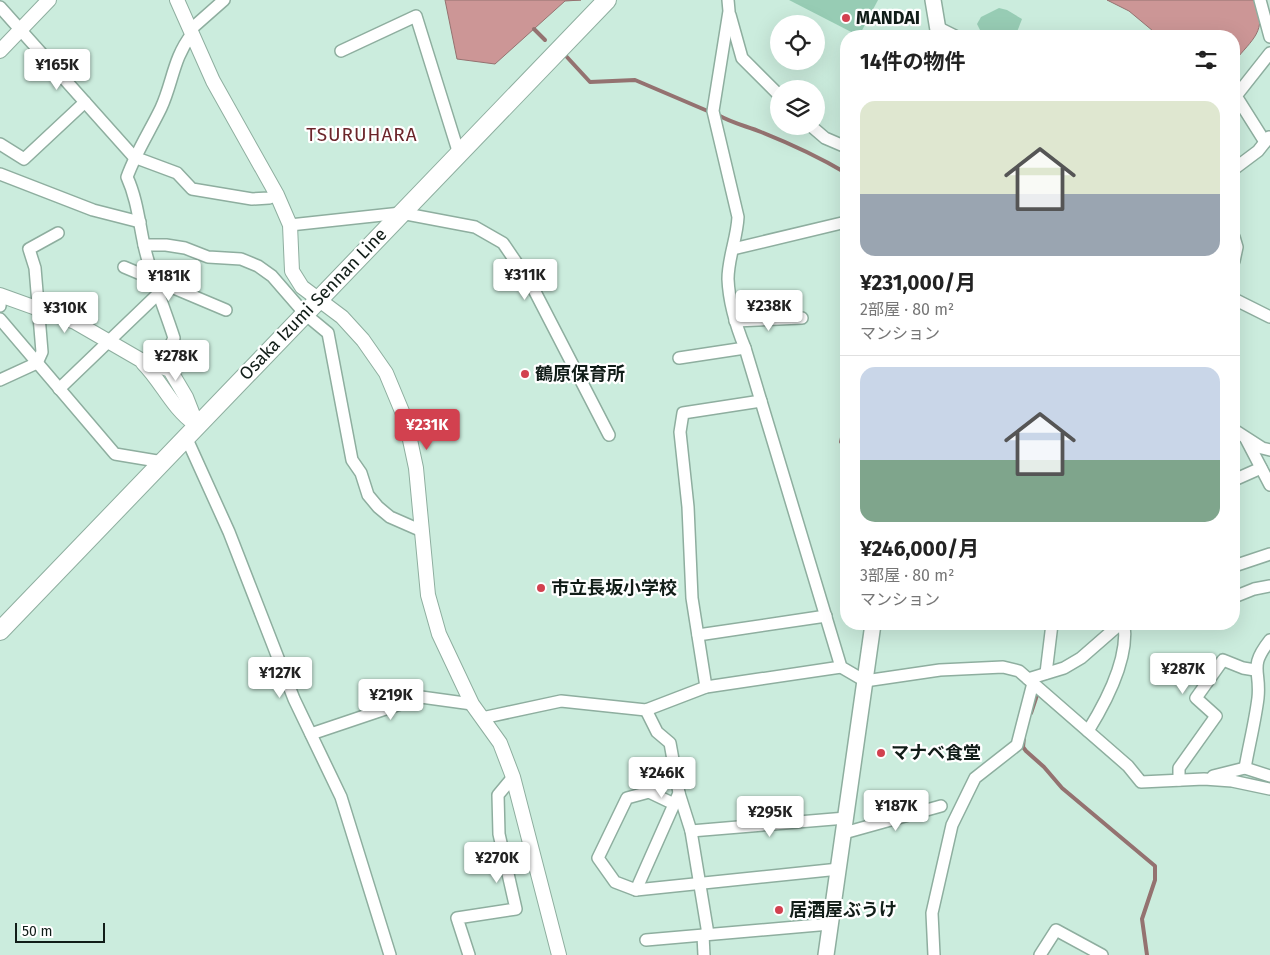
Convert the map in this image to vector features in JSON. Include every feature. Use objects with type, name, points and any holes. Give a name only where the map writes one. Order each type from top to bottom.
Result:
[{"type":"main road","name":"Osaka Izumi Sennan Line","points":[[0,631],[607,0]]},
{"type":"main road","points":[[933,0],[939,30]]},
{"type":"main road","points":[[826,955],[872,630]]},
{"type":"street","points":[[0,51],[19,28],[49,0]]},
{"type":"street","points":[[177,0],[213,81],[277,195],[290,225],[292,271],[302,287],[342,318],[362,340],[386,373],[406,421],[416,468],[428,595],[439,634],[472,704],[500,743],[513,777],[559,955]]},
{"type":"street","points":[[160,367],[174,338],[153,280],[144,245],[135,194],[127,177],[134,157],[162,106],[181,49],[191,32],[224,0]]},
{"type":"street","points":[[1260,0],[1270,37]]},
{"type":"street","points":[[729,5],[742,58],[770,85]]},
{"type":"street","points":[[729,5],[714,111],[738,217],[728,279],[735,321],[761,400],[841,667]]},
{"type":"street","points":[[0,7],[134,157],[177,173],[192,189],[252,199],[269,198],[277,195]]},
{"type":"street","points":[[341,51],[416,16],[459,154]]},
{"type":"street","points":[[1240,91],[1270,53]]},
{"type":"street","points":[[1240,101],[1268,139],[1240,164]]},
{"type":"street","points":[[0,144],[24,159],[85,102]]},
{"type":"street","points":[[822,135],[840,144]]},
{"type":"street","points":[[0,174],[93,210],[140,222]]},
{"type":"street","points":[[290,225],[401,213],[475,227],[503,243],[531,284],[609,435]]},
{"type":"street","points":[[734,249],[840,223]]},
{"type":"street","points":[[0,380],[37,363],[42,352],[40,309],[35,268],[29,249],[58,232]]},
{"type":"street","points":[[144,245],[166,244],[185,248],[208,257],[241,259],[258,266],[272,276],[305,314],[328,333],[352,460],[361,473],[368,495],[390,517],[422,531]]},
{"type":"street","points":[[124,267],[226,310]]},
{"type":"street","points":[[59,389],[159,293]]},
{"type":"street","points":[[0,299],[40,309],[75,322],[139,359],[170,370],[186,397],[192,431]]},
{"type":"street","points":[[1240,302],[1270,317]]},
{"type":"street","points":[[735,321],[802,318]]},
{"type":"street","points":[[0,319],[115,454],[162,462]]},
{"type":"street","points":[[679,358],[745,348]]},
{"type":"street","points":[[139,359],[158,378],[170,399],[185,416],[192,431],[294,699],[341,797],[390,955]]},
{"type":"street","points":[[706,687],[692,598],[688,508],[680,432],[683,413],[761,400]]},
{"type":"street","points":[[1240,434],[1270,450]]},
{"type":"street","points":[[1246,439],[1270,485]]},
{"type":"street","points":[[1240,477],[1261,468]]},
{"type":"street","points":[[1240,563],[1252,558],[1270,554]]},
{"type":"street","points":[[1240,595],[1254,589],[1270,586]]},
{"type":"street","points":[[698,635],[826,616]]},
{"type":"street","points":[[1046,673],[1051,630]]},
{"type":"street","points":[[1030,681],[1046,673],[1064,668],[1080,658],[1113,630]]},
{"type":"street","points":[[1088,731],[1102,709],[1124,650],[1124,630]]},
{"type":"street","points":[[1245,768],[1258,696],[1255,670],[1259,654],[1270,640]]},
{"type":"street","points":[[1179,780],[1179,768],[1216,716],[1196,698],[1223,660],[1242,668],[1255,670]]},
{"type":"street","points":[[482,718],[561,701],[646,710],[706,687],[841,667],[865,681],[940,670],[1003,667],[1019,671],[1128,766],[1140,782],[1204,778],[1245,768],[1270,776]]},
{"type":"street","points":[[934,955],[932,913],[952,825],[975,778],[1017,745],[1030,681]]},
{"type":"street","points":[[311,734],[421,697],[472,704]]},
{"type":"street","points":[[646,710],[656,732],[670,743],[679,793],[691,831],[702,883],[706,934],[704,955]]},
{"type":"street","points":[[469,955],[457,918],[516,909],[499,834],[498,795],[513,777]]},
{"type":"street","points":[[1204,778],[1232,781],[1270,789]]},
{"type":"street","points":[[674,804],[649,792],[628,798],[598,858],[615,882],[636,890],[838,869]]},
{"type":"street","points":[[636,890],[679,793]]},
{"type":"street","points":[[844,834],[941,806]]},
{"type":"street","points":[[691,831],[846,818]]},
{"type":"street","points":[[646,940],[830,924]]},
{"type":"street","points":[[1040,955],[1056,930],[1102,955]]},
{"type":"shaded area","points":[[445,0],[581,0],[565,1],[495,64],[457,59]]},
{"type":"shaded area","points":[[1107,0],[1256,0],[1260,20],[1256,34],[1240,55],[1240,30],[1152,30],[1129,11]]},
{"type":"building","name":"MANDAI","points":[[789,0],[878,0],[862,30],[847,30],[825,19],[825,15],[818,15]]},
{"type":"building","points":[[999,8],[1007,10],[1022,19],[1018,30],[980,30],[977,24],[981,17]]},
{"type":"waterway","points":[[534,29],[545,40]]},
{"type":"waterway","points":[[566,56],[590,82],[635,80],[710,112]]},
{"type":"waterway","points":[[718,115],[794,146],[840,170]]},
{"type":"waterway","points":[[1031,713],[1037,695]]},
{"type":"waterway","points":[[1024,737],[1023,747],[1062,788],[1155,866],[1155,880],[1142,919],[1147,955]]},
{"type":"place","name":"MANDAI","points":[[846,18]]},
{"type":"place","name":"鶴原保育所","points":[[525,374]]},
{"type":"place","name":"市立長坂小学校","points":[[541,588]]},
{"type":"place","name":"マナベ食堂","points":[[881,753]]},
{"type":"place","name":"居酒屋ぶうけ","points":[[779,910]]},
{"type":"district","name":"TSURUHARA","points":[[362,134]]}]
